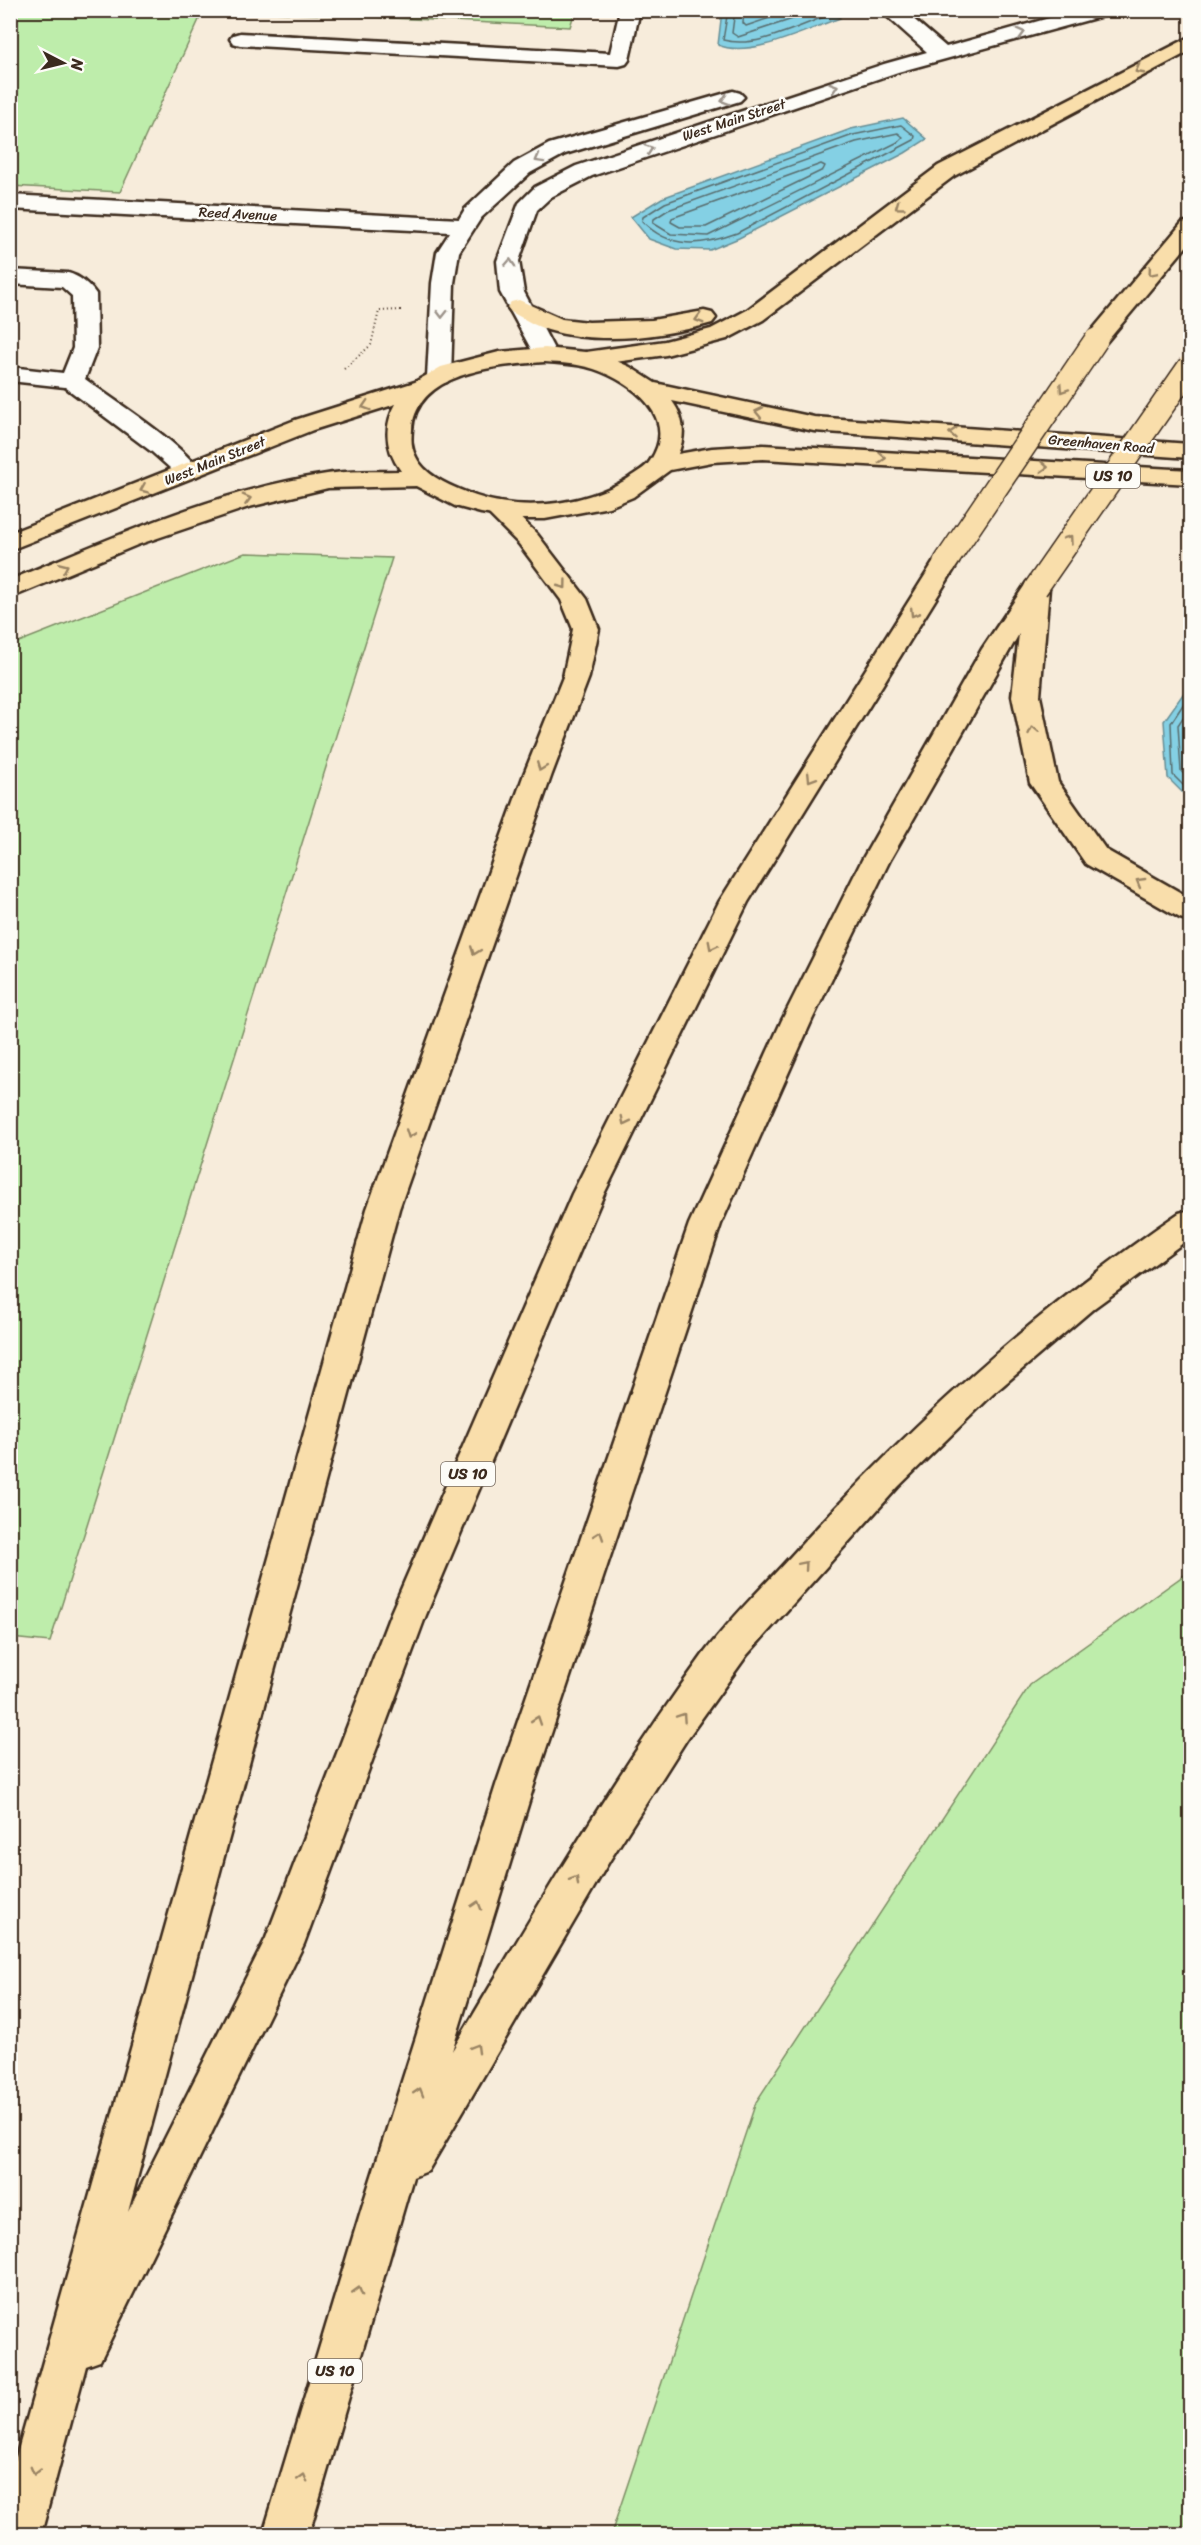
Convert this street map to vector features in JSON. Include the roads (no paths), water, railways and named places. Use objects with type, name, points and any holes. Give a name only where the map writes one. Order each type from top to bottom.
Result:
[{"type":"main road","points":[[586,359],[666,348],[719,334],[755,315],[794,288],[867,229],[946,171],[1191,43]]},
{"type":"main road","name":"US 10","points":[[18,2535],[50,2414],[284,1944],[408,1615],[588,1194],[735,902],[945,563],[1096,340],[1191,228]]},
{"type":"main road","points":[[519,307],[557,325],[644,328],[694,321],[794,288]]},
{"type":"main road","points":[[545,355],[586,359],[622,371],[651,389],[668,411],[673,438],[662,464],[634,487],[595,504],[547,512],[498,510],[454,498],[420,478],[401,454],[397,427],[409,403],[430,382],[464,366],[502,357],[545,355]]},
{"type":"main road","name":"US 10","points":[[286,2535],[383,2208],[516,1782],[705,1224],[797,1020],[876,860],[995,649],[1191,366]]},
{"type":"main road","name":"West Main Street","points":[[10,542],[311,423],[430,382]]},
{"type":"main road","name":"Greenhaven Road","points":[[651,389],[814,424],[1191,452]]},
{"type":"main road","name":"Greenhaven Road","points":[[662,464],[712,455],[763,452],[1191,477]]},
{"type":"main road","points":[[10,590],[128,540],[240,501],[328,481],[420,478]]},
{"type":"main road","points":[[50,2414],[384,1209],[538,774],[576,677],[586,628],[574,599],[528,539],[498,510]]},
{"type":"main road","points":[[1036,588],[1026,696],[1044,783],[1096,857],[1191,911]]},
{"type":"main road","points":[[383,2208],[594,1848],[717,1665],[862,1498],[976,1388],[1063,1313],[1191,1222]]},
{"type":"street","points":[[240,39],[619,60],[630,10]]},
{"type":"street","points":[[890,10],[942,54]]},
{"type":"street","name":"West Main Street","points":[[545,355],[512,292],[508,261],[527,208],[543,192],[584,171],[891,68],[1103,10]]},
{"type":"street","points":[[832,66],[944,32]]},
{"type":"street","name":"West Main Street","points":[[430,382],[448,252],[473,214],[522,168],[557,149],[754,91]]},
{"type":"street","name":"Reed Avenue","points":[[10,202],[465,226]]},
{"type":"street","points":[[10,277],[68,279],[84,294],[85,348],[72,381]]},
{"type":"street","points":[[10,374],[72,381],[161,447],[188,471]]},
{"type":"water","points":[[722,11],[832,11],[840,18],[762,46],[731,48],[718,45]]},
{"type":"water","points":[[903,118],[927,139],[905,153],[739,238],[710,250],[676,249],[649,239],[631,217],[662,198],[851,129]]},
{"type":"water","points":[[1190,684],[1190,800],[1168,778],[1164,721]]}]
